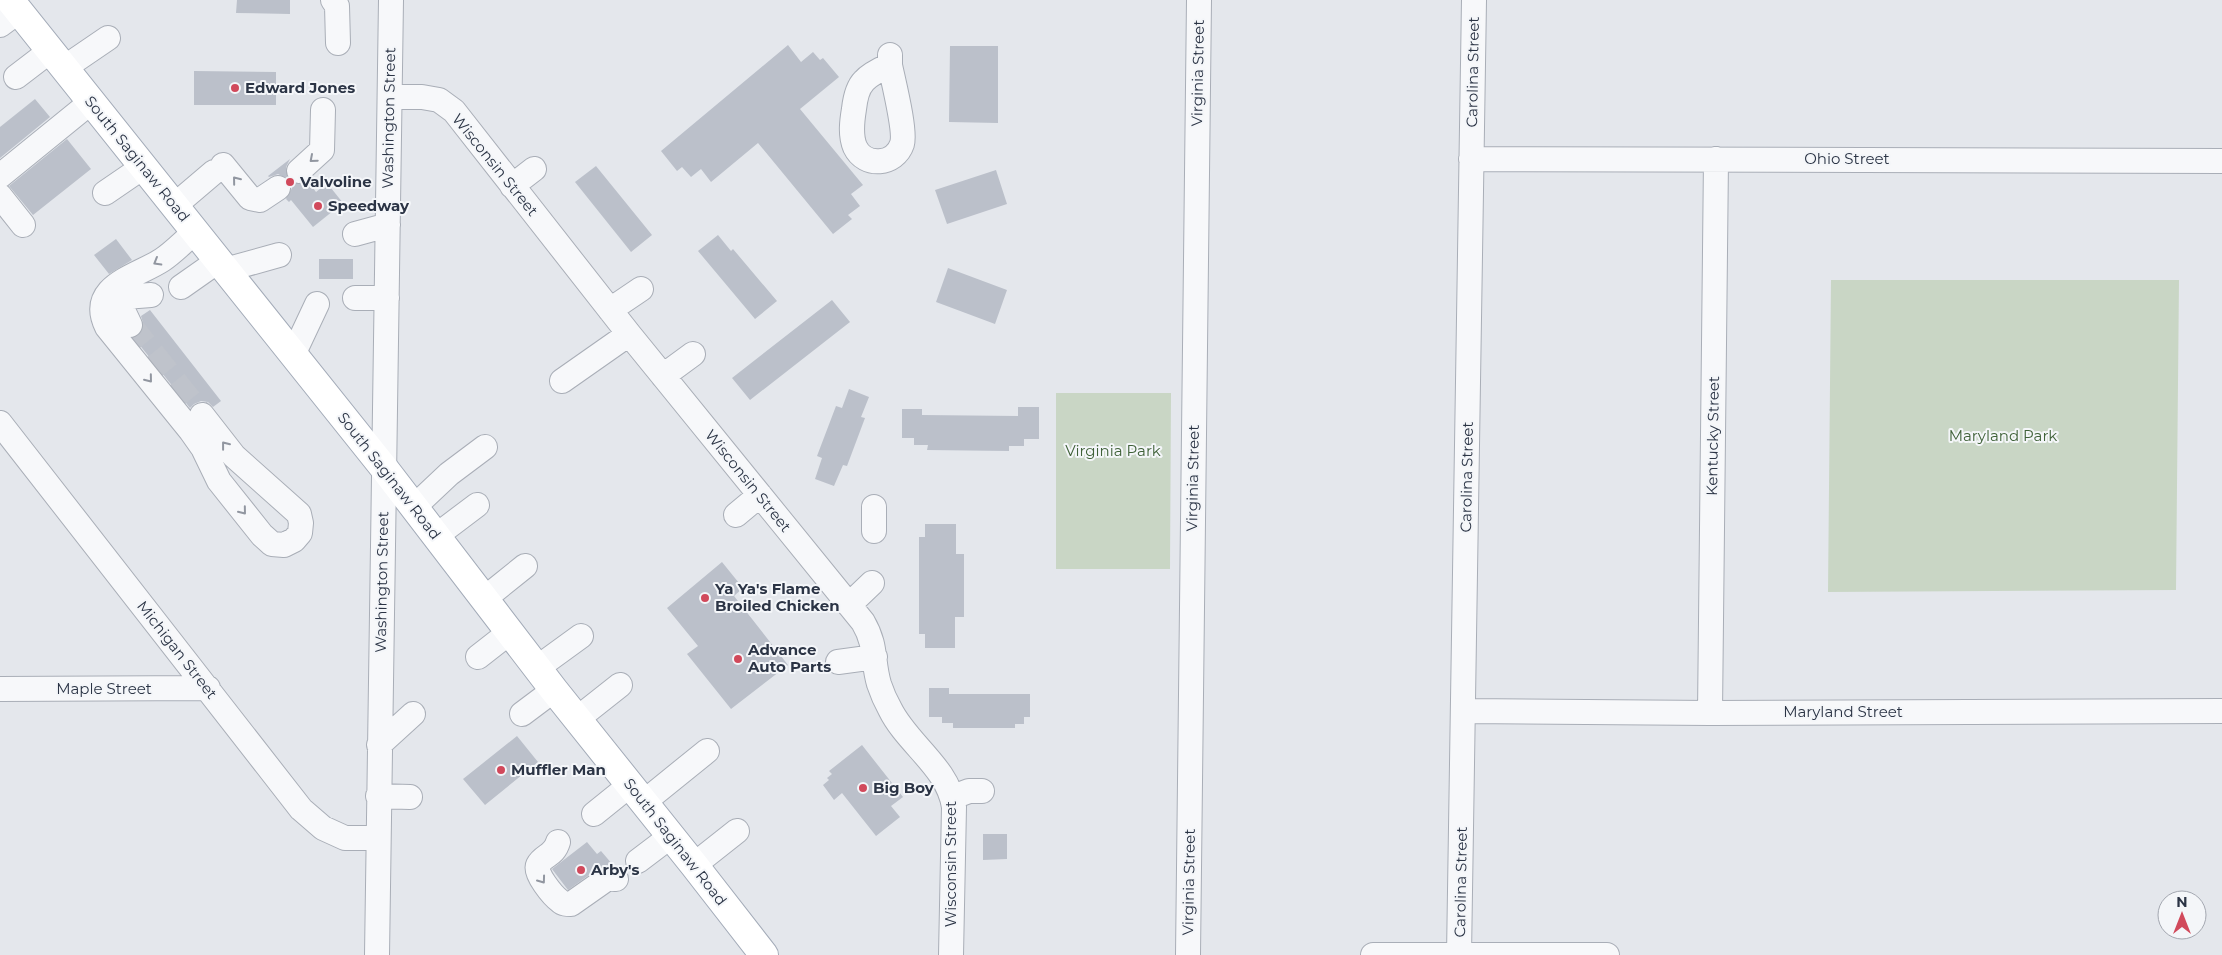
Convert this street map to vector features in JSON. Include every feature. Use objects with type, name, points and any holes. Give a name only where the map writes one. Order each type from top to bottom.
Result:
[{"type":"main road","name":"South Saginaw Road","points":[[10,12],[57,59],[384,468],[554,690],[764,955]]},
{"type":"street","points":[[333,0],[337,6],[338,43]]},
{"type":"street","name":"Washington Street","points":[[377,955],[377,838],[391,0]]},
{"type":"street","name":"Virginia Street","points":[[1188,955],[1199,0]]},
{"type":"street","name":"Carolina Street","points":[[1459,955],[1474,0]]},
{"type":"street","points":[[16,77],[108,38]]},
{"type":"street","points":[[890,60],[902,143],[888,168],[864,158],[855,148],[852,126],[856,96],[863,82],[890,60]]},
{"type":"street","name":"Wisconsin Street","points":[[390,97],[439,100],[454,111],[629,334],[849,605],[872,637],[879,684],[891,711],[940,773],[952,797],[954,808],[951,955]]},
{"type":"street","points":[[0,176],[91,102]]},
{"type":"street","points":[[299,171],[322,150],[323,110]]},
{"type":"street","name":"Ohio Street","points":[[1471,159],[2222,161]]},
{"type":"street","name":"Kentucky Street","points":[[1710,713],[1716,159]]},
{"type":"street","points":[[105,193],[143,167]]},
{"type":"street","points":[[174,206],[219,169],[250,198],[260,200],[278,188]]},
{"type":"street","points":[[512,186],[534,169]]},
{"type":"street","points":[[0,196],[23,225]]},
{"type":"street","points":[[355,234],[388,225]]},
{"type":"street","points":[[195,232],[163,259],[127,278],[109,291],[102,300],[101,315],[107,327],[191,431],[220,481],[262,535],[272,544],[284,545],[294,540],[300,533],[301,523],[299,514],[234,456],[202,415]]},
{"type":"street","points":[[181,287],[222,266],[279,255]]},
{"type":"street","points":[[610,310],[641,289]]},
{"type":"street","points":[[130,325],[120,304],[125,297],[151,295]]},
{"type":"street","points":[[355,298],[387,298]]},
{"type":"street","points":[[293,355],[318,304]]},
{"type":"street","points":[[562,382],[629,334]]},
{"type":"street","points":[[663,376],[693,354]]},
{"type":"street","name":"Michigan Street","points":[[0,423],[301,809],[323,828],[345,838],[377,838]]},
{"type":"street","points":[[414,507],[450,474],[485,447]]},
{"type":"street","points":[[736,515],[760,495]]},
{"type":"street","points":[[436,536],[477,505]]},
{"type":"street","points":[[874,507],[874,531]]},
{"type":"street","points":[[484,599],[526,566]]},
{"type":"street","points":[[849,605],[872,583]]},
{"type":"street","points":[[478,657],[510,632]]},
{"type":"street","points":[[537,668],[581,636]]},
{"type":"street","points":[[838,662],[875,657]]},
{"type":"street","points":[[577,719],[620,686]]},
{"type":"street","name":"Maple Street","points":[[0,689],[208,688]]},
{"type":"street","points":[[522,714],[554,690]]},
{"type":"street","name":"Maryland Street","points":[[1464,711],[1710,713],[2222,711]]},
{"type":"street","points":[[379,745],[413,714]]},
{"type":"street","points":[[594,814],[637,794],[707,751]]},
{"type":"street","points":[[952,797],[969,791],[982,791]]},
{"type":"street","points":[[378,796],[410,797]]},
{"type":"street","points":[[694,865],[737,831]]},
{"type":"street","points":[[638,861],[671,836]]},
{"type":"street","points":[[558,842],[556,850],[538,864],[537,875],[559,901],[571,904],[608,878],[616,879]]},
{"type":"street","points":[[1373,955],[1607,955]]},
{"type":"green space","name":"Maryland Park","points":[[1831,280],[2179,280],[2176,590],[1828,592]]},
{"type":"green space","name":"Virginia Park","points":[[1056,393],[1171,393],[1170,569],[1056,569]]},
{"type":"building","points":[[237,0],[290,0],[290,14],[236,13]]},
{"type":"building","points":[[788,45],[801,62],[813,52],[820,60],[823,58],[839,77],[800,109],[863,185],[851,194],[860,206],[848,215],[852,219],[833,234],[758,143],[711,182],[701,169],[691,177],[682,167],[677,171],[661,151]]},
{"type":"building","points":[[950,46],[998,46],[998,123],[949,122]]},
{"type":"building","name":"Edward Jones","points":[[194,71],[276,72],[276,105],[194,105]]},
{"type":"building","points":[[35,99],[50,117],[0,158],[0,127]]},
{"type":"building","points":[[67,139],[91,169],[33,215],[9,186]]},
{"type":"building","points":[[290,159],[286,167],[288,179],[278,174],[268,176]]},
{"type":"building","points":[[596,166],[652,235],[631,252],[575,182]]},
{"type":"building","points":[[996,170],[1007,204],[947,224],[935,190]]},
{"type":"building","points":[[290,181],[301,184],[308,181],[316,192],[327,183],[343,203],[313,227],[291,200],[289,202],[286,199],[292,188]]},
{"type":"building","points":[[718,235],[731,251],[733,249],[777,301],[755,319],[698,251]]},
{"type":"building","points":[[116,239],[132,260],[109,274],[94,255]]},
{"type":"building","points":[[319,259],[353,259],[353,279],[319,279]]},
{"type":"building","points":[[948,268],[1007,290],[995,324],[936,302]]},
{"type":"building","points":[[832,300],[850,322],[750,400],[732,378]]},
{"type":"building","points":[[150,310],[221,401],[213,407],[208,402],[201,401],[190,408],[134,338],[142,332],[144,326],[141,316]]},
{"type":"building","points":[[849,389],[869,397],[861,417],[865,418],[847,466],[843,465],[834,486],[815,479],[822,458],[817,456],[836,406],[842,408]]},
{"type":"building","points":[[1018,407],[1039,407],[1039,439],[1024,439],[1024,446],[1009,446],[1009,451],[927,450],[928,445],[914,445],[914,438],[902,438],[902,409],[922,409],[922,415],[1018,416]]},
{"type":"building","points":[[925,524],[956,524],[956,554],[964,554],[964,617],[955,617],[955,648],[925,648],[925,634],[919,634],[919,537],[925,537]]},
{"type":"building","points":[[722,562],[743,588],[734,596],[788,665],[731,709],[687,654],[698,646],[667,608]]},
{"type":"building","points":[[929,688],[949,688],[949,694],[1030,694],[1030,717],[1024,717],[1024,724],[1015,724],[1015,728],[953,728],[953,723],[942,723],[942,717],[929,717]]},
{"type":"building","name":"Muffler Man","points":[[517,736],[538,762],[485,805],[463,779]]},
{"type":"building","points":[[862,745],[903,797],[891,806],[900,817],[876,836],[842,793],[834,800],[823,785],[832,774],[829,771]]},
{"type":"building","points":[[983,834],[1007,834],[1007,859],[983,860]]},
{"type":"building","points":[[587,842],[597,854],[601,851],[613,865],[600,867],[568,890],[552,869]]},
{"type":"tunnel","points":[[130,325],[202,415]]},
{"type":"place","name":"Edward Jones","points":[[235,88]]},
{"type":"place","name":"Valvoline","points":[[290,182]]},
{"type":"place","name":"Speedway","points":[[318,206]]},
{"type":"place","name":"Ya Ya's Flame Broiled Chicken","points":[[705,598]]},
{"type":"place","name":"Advance Auto Parts","points":[[738,659]]},
{"type":"place","name":"Muffler Man","points":[[501,770]]},
{"type":"place","name":"Big Boy","points":[[863,788]]},
{"type":"place","name":"Arby's","points":[[581,870]]}]
